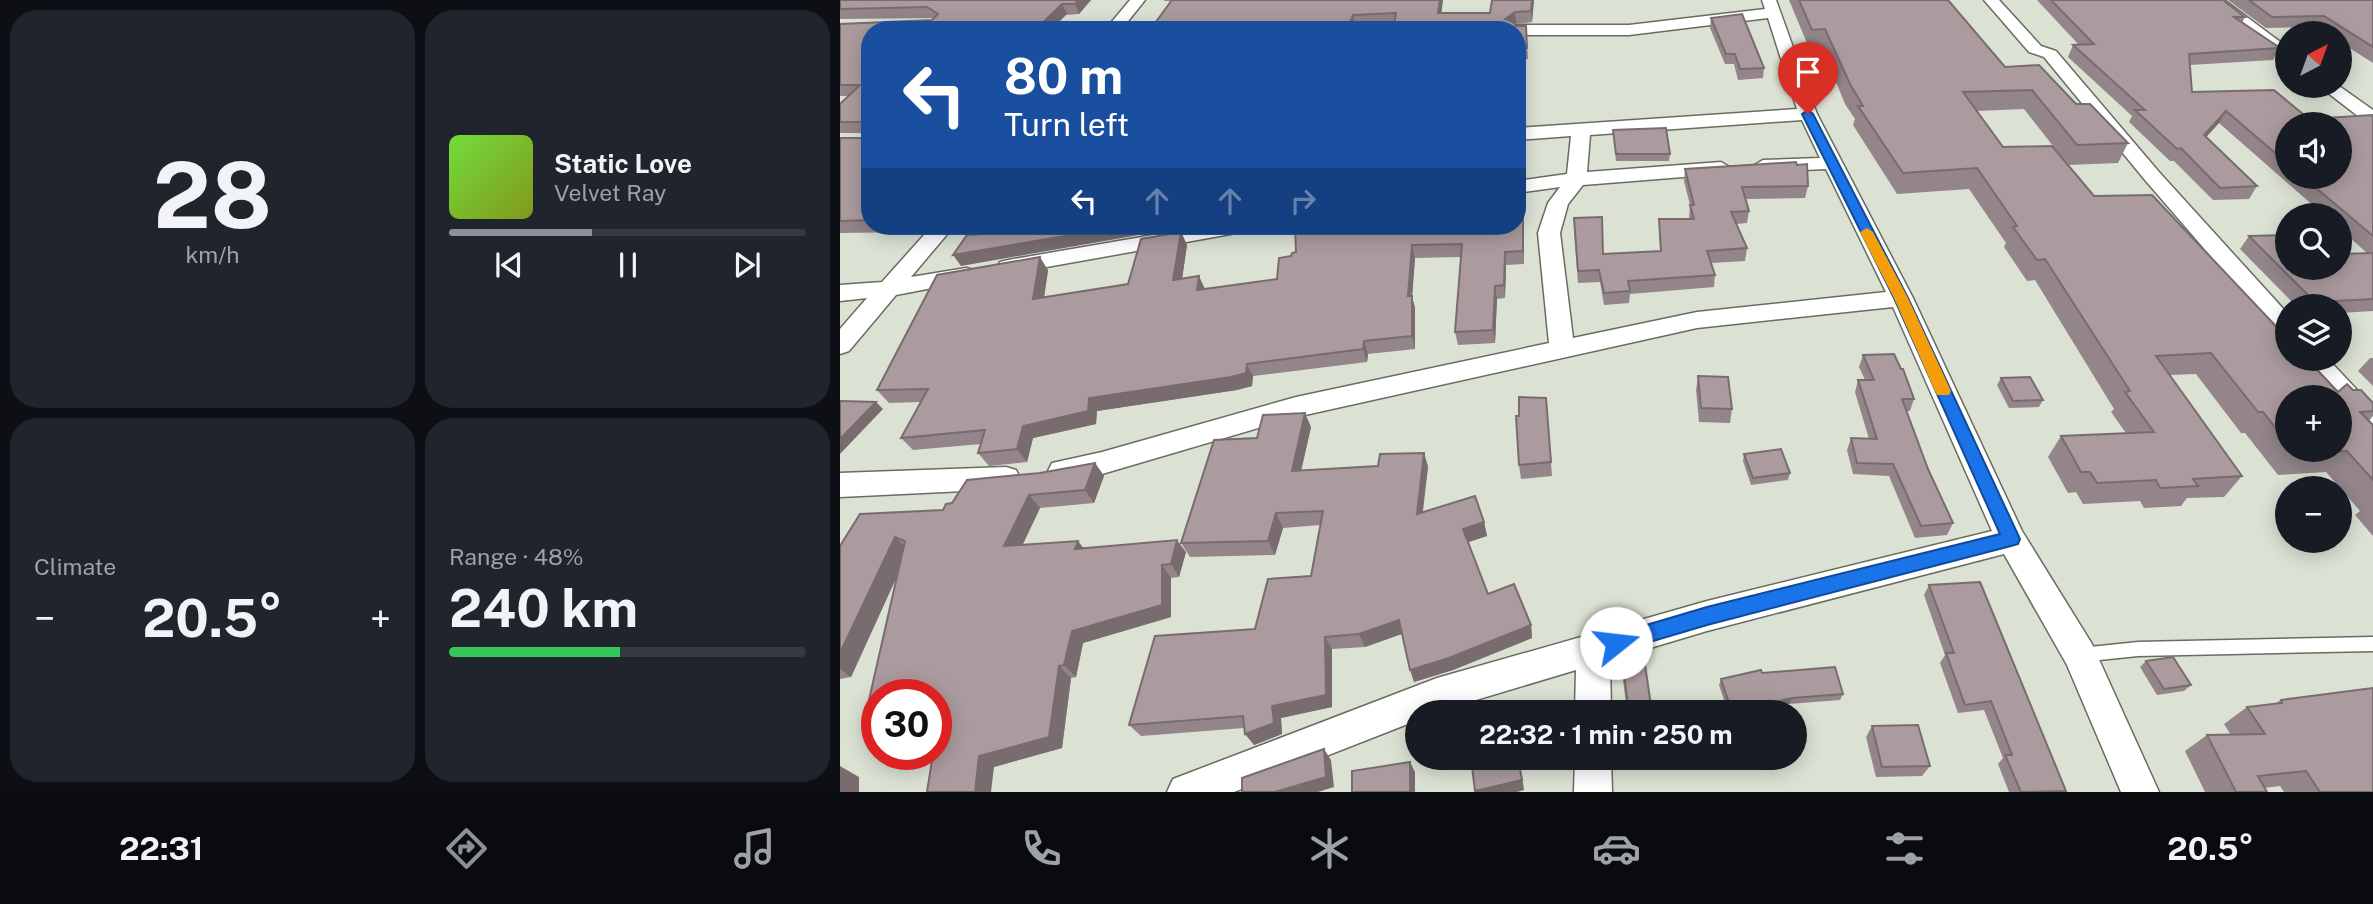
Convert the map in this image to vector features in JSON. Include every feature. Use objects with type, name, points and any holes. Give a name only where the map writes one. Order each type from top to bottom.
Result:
[{"type":"street","points":[[1121,21],[1138,0]]},
{"type":"street","points":[[1991,0],[2035,49],[2050,54],[2152,176],[2275,314]]},
{"type":"street","points":[[2215,0],[2275,46]]},
{"type":"street","points":[[1526,30],[1629,30],[1771,7],[1808,114],[1831,163],[1901,298],[2011,539],[2080,655],[2140,792]]},
{"type":"street","points":[[2344,98],[2373,119]]},
{"type":"street","points":[[1526,133],[1808,114]]},
{"type":"street","points":[[1562,350],[1549,233],[1558,203],[1577,179],[1581,129]]},
{"type":"street","points":[[1526,186],[1577,179],[1831,163]]},
{"type":"street","points":[[840,345],[935,235]]},
{"type":"street","points":[[840,293],[886,289],[1191,235]]},
{"type":"street","points":[[840,485],[995,479],[1050,473],[1102,463],[1297,407],[1697,320],[1901,298]]},
{"type":"street","points":[[2325,371],[2373,425]]},
{"type":"street","points":[[1186,792],[1437,695],[1720,613],[2011,539]]},
{"type":"street","points":[[1593,650],[1593,700]]},
{"type":"street","points":[[1593,770],[1593,792]]},
{"type":"lane","points":[[2080,655],[2138,649],[2373,644]]},
{"type":"building","points":[[840,0],[1078,0],[1075,4],[1062,4],[1044,21],[909,21],[932,20],[938,14],[927,7],[840,9]]},
{"type":"building","points":[[1172,0],[1440,0],[1438,13],[1490,13],[1492,0],[1532,0],[1531,11],[1515,12],[1505,19],[1510,21],[1395,21],[1396,13],[1353,15],[1351,21],[1157,21]]},
{"type":"building","points":[[1799,0],[1948,0],[2005,67],[2039,65],[2076,104],[2090,104],[2128,143],[2077,145],[2032,90],[1963,92],[2003,147],[2052,146],[2094,196],[2152,195],[2275,325],[2275,371],[2318,371],[2331,385],[2275,385],[2275,427],[2263,412],[2258,412],[2211,353],[2156,356],[2242,476],[2193,479],[2198,486],[2160,488],[2156,480],[2097,483],[2090,472],[2081,472],[2061,436],[2154,432],[2125,392],[2130,391],[2045,259],[2037,260],[1977,168],[1903,173],[1858,106],[1863,106],[1825,29],[1812,30]]},
{"type":"building","points":[[2051,0],[2223,0],[2245,17],[2234,17],[2275,45],[2275,48],[2189,54],[2192,92],[2274,90],[2275,98],[2284,98],[2301,112],[2275,112],[2275,153],[2226,111],[2204,135],[2257,186],[2220,188],[2181,148],[2177,149],[2135,110],[2145,110],[2073,45],[2094,44]]},
{"type":"building","points":[[2249,0],[2373,0],[2373,47],[2352,34],[2352,21],[2332,21],[2324,16],[2272,17]]},
{"type":"building","points":[[1742,14],[1764,68],[1740,69],[1735,54],[1726,54],[1711,18]]},
{"type":"building","points":[[861,23],[861,122],[840,122],[840,104],[860,85],[840,85],[840,24]]},
{"type":"building","points":[[2373,115],[2373,236],[2352,218],[2352,203],[2334,203],[2317,189],[2352,189],[2352,116]]},
{"type":"building","points":[[1666,128],[1670,154],[1616,154],[1613,130]]},
{"type":"building","points":[[840,138],[861,138],[861,220],[840,221]]},
{"type":"building","points":[[1796,162],[1797,165],[1807,164],[1808,186],[1742,187],[1749,211],[1731,212],[1747,248],[1707,251],[1715,275],[1628,281],[1630,291],[1604,293],[1599,270],[1578,271],[1574,218],[1602,217],[1603,254],[1661,251],[1659,219],[1694,219],[1690,205],[1694,205],[1685,169]]},
{"type":"building","points":[[967,235],[1072,235],[953,255]]},
{"type":"building","points":[[1180,235],[1173,280],[1199,276],[1197,290],[1277,279],[1279,258],[1291,256],[1296,252],[1295,235],[1523,235],[1523,251],[1505,252],[1504,285],[1495,286],[1493,330],[1455,332],[1462,244],[1412,245],[1408,296],[1412,296],[1412,336],[1364,341],[1363,349],[1247,364],[1246,373],[1231,377],[1089,398],[1088,411],[1023,426],[1017,449],[978,453],[985,430],[901,438],[928,389],[877,390],[937,275],[1040,257],[1033,299],[1128,284],[1141,239]]},
{"type":"building","points":[[2275,235],[2275,262],[2249,236]]},
{"type":"building","points":[[2373,253],[2373,299],[2352,300],[2352,294],[2307,294],[2293,280],[2352,280],[2352,254]]},
{"type":"building","points":[[1894,354],[1903,369],[1914,399],[1902,399],[1928,469],[1953,523],[1921,526],[1893,464],[1857,463],[1851,438],[1877,439],[1858,380],[1874,380],[1863,355]]},
{"type":"building","points":[[1698,376],[1728,377],[1732,409],[1701,408]]},
{"type":"building","points":[[2030,377],[2043,400],[2013,401],[2001,378]]},
{"type":"building","points":[[2352,389],[2361,390],[2373,403],[2373,411],[2360,412],[2373,425],[2373,480],[2352,457]]},
{"type":"building","points":[[1519,397],[1546,398],[1551,462],[1519,465],[1516,416],[1519,416]]},
{"type":"building","points":[[840,401],[876,402],[840,439]]},
{"type":"building","points":[[1305,413],[1292,471],[1378,466],[1380,454],[1424,453],[1417,514],[1475,496],[1484,522],[1463,529],[1488,594],[1514,584],[1531,625],[1449,658],[1410,670],[1399,620],[1359,634],[1325,637],[1326,695],[1272,706],[1274,723],[1245,734],[1243,716],[1129,725],[1155,636],[1255,629],[1268,579],[1311,576],[1323,511],[1276,513],[1268,541],[1181,543],[1214,440],[1257,438],[1263,415]]},
{"type":"building","points":[[1781,449],[1790,473],[1753,478],[1744,454]]},
{"type":"building","points":[[1095,463],[1085,490],[1029,495],[1004,546],[1078,541],[1075,549],[1177,540],[1171,564],[1162,565],[1162,605],[1072,631],[1064,665],[1059,666],[1049,737],[979,756],[975,792],[927,792],[930,770],[952,770],[952,679],[874,679],[905,541],[895,537],[840,653],[840,546],[860,514],[943,510],[946,504],[952,503],[967,480],[1040,473]]},
{"type":"building","points":[[1980,582],[2066,791],[2021,792],[2005,755],[2012,755],[1991,701],[1965,705],[1946,653],[1954,653],[1929,585]]},
{"type":"building","points":[[2173,657],[2191,685],[2164,689],[2146,661]]},
{"type":"building","points":[[1644,658],[1650,700],[1627,700],[1622,660]]},
{"type":"building","points":[[1835,667],[1843,694],[1783,700],[1728,700],[1721,679],[1761,670],[1762,673]]},
{"type":"building","points":[[2373,688],[2373,792],[2320,792],[2306,771],[2258,776],[2267,792],[2236,792],[2207,735],[2265,734],[2247,707]]},
{"type":"building","points":[[1918,725],[1930,766],[1882,767],[1872,726]]},
{"type":"building","points":[[1324,749],[1326,777],[1275,792],[1242,792],[1242,778]]},
{"type":"building","points":[[1405,763],[1405,770],[1410,770],[1410,792],[1352,792],[1352,771]]},
{"type":"building","points":[[1472,770],[1520,770],[1522,780],[1475,791]]},
{"type":"slow traffic","points":[[1867,232],[1901,298],[1943,391]]},
{"type":"route","points":[[1616,643],[1707,616],[2011,539],[1901,298],[1808,114]]}]
